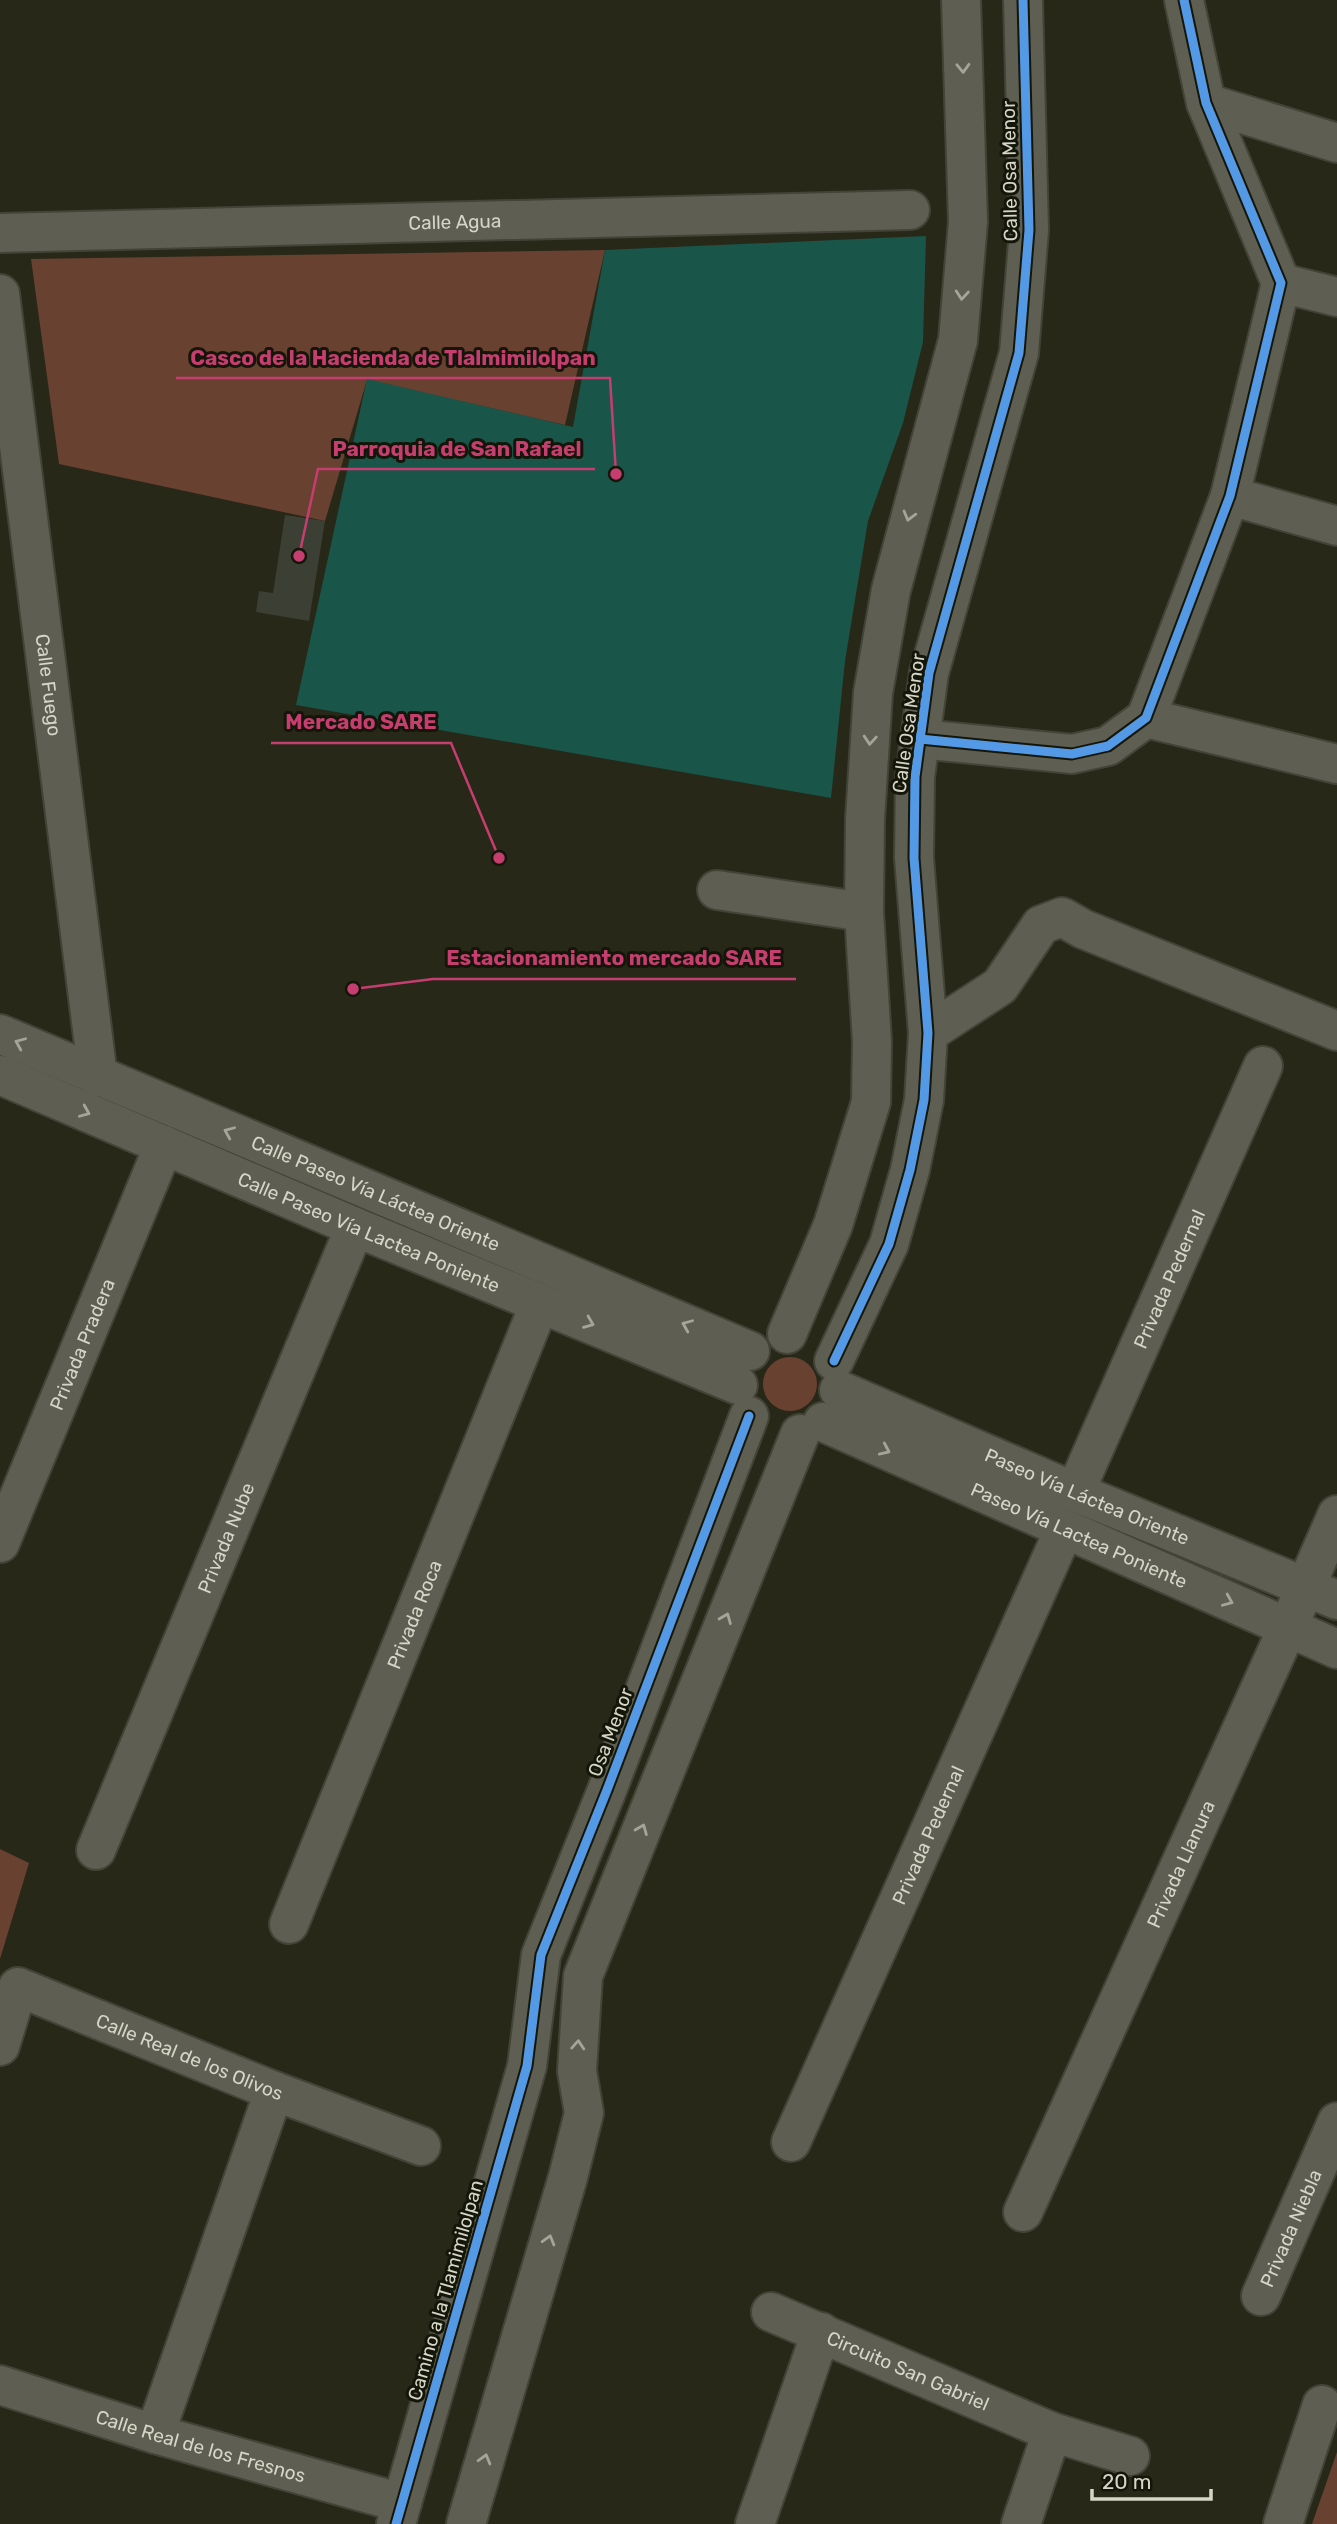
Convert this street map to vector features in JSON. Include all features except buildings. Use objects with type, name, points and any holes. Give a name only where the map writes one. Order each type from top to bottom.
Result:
[{"type":"street","name":"Calle Osa Menor","points":[[787,1334],[833,1225],[871,1102],[872,1042],[864,912],[865,818],[873,692],[891,590],[958,340],[968,222],[961,0]]},
{"type":"street","name":"Calle Osa Menor","points":[[824,1402],[889,1244],[910,1170],[924,1100],[928,1033],[914,858],[915,777],[929,673],[1019,353],[1029,230],[1023,0]]},
{"type":"street","points":[[920,739],[1072,754],[1108,746],[1146,718],[1230,496],[1281,283],[1206,103],[1184,0]]},
{"type":"street","points":[[1206,103],[1337,143]]},
{"type":"street","name":"Calle Agua","points":[[0,233],[910,210]]},
{"type":"street","points":[[1281,283],[1337,297]]},
{"type":"street","name":"Calle Fuego","points":[[0,294],[98,1076]]},
{"type":"street","points":[[1230,496],[1337,526]]},
{"type":"street","points":[[1146,718],[1337,764]]},
{"type":"street","points":[[717,890],[864,912]]},
{"type":"street","points":[[928,1033],[1000,986],[1041,925],[1062,917],[1083,929],[1337,1031]]},
{"type":"street","name":"Calle Paseo Vía Láctea Oriente","points":[[0,1034],[98,1076],[746,1384]]},
{"type":"street","name":"Privada Pedernal","points":[[1075,1492],[1263,1066]]},
{"type":"street","name":"Calle Paseo Vía Lactea Poniente","points":[[0,1075],[355,1227],[746,1384]]},
{"type":"street","name":"Privada Pradera","points":[[0,1543],[164,1145]]},
{"type":"street","name":"Privada Nube","points":[[96,1850],[355,1227]]},
{"type":"street","name":"Privada Roca","points":[[289,1924],[540,1303]]},
{"type":"street","points":[[466,2524],[568,2177],[584,2113],[577,2071],[583,1976],[824,1402],[825,1349],[814,1340],[801,1335],[787,1334],[767,1338],[746,1384],[759,1426],[786,1436],[824,1402]]},
{"type":"street","name":"Osa Menor","points":[[527,2066],[541,1955],[607,1790],[746,1384]]},
{"type":"street","name":"Paseo Vía Láctea Oriente","points":[[824,1402],[1075,1492],[1321,1594]]},
{"type":"street","name":"Paseo Vía Lactea Poniente","points":[[824,1402],[1064,1530],[1337,1648]]},
{"type":"street","name":"Privada Llanura","points":[[1023,2212],[1288,1628],[1321,1594],[1337,1515]]},
{"type":"street","name":"Privada Pedernal","points":[[792,2141],[1064,1530]]},
{"type":"street","name":"Calle Real de los Olivos","points":[[0,2046],[18,1987],[274,2091],[155,2434]]},
{"type":"street","name":"Camino a la Tlamimilolpan","points":[[399,2514],[527,2066]]},
{"type":"street","points":[[274,2091],[421,2146]]},
{"type":"street","name":"Privada Niebla","points":[[1261,2296],[1337,2122]]},
{"type":"street","points":[[771,2312],[821,2332]]},
{"type":"street","name":"Circuito San Gabriel","points":[[755,2524],[821,2332],[1052,2432],[1130,2456]]},
{"type":"street","name":"Calle Real de los Fresnos","points":[[0,2385],[399,2514]]},
{"type":"street","points":[[1283,2524],[1322,2405]]},
{"type":"street","points":[[1021,2524],[1052,2432]]},
{"type":"shaded area","points":[[605,250],[565,425],[367,380],[325,521],[59,464],[31,259]]},
{"type":"shaded area","points":[[790,1357],[809,1365],[817,1384],[809,1403],[790,1411],[771,1403],[763,1384],[771,1365]]},
{"type":"shaded area","points":[[0,1849],[29,1863],[0,1959]]},
{"type":"shaded area","points":[[1337,2452],[1337,2524],[1312,2524]]},
{"type":"water","points":[[926,236],[923,342],[903,423],[868,521],[845,661],[831,798],[296,705],[367,379],[573,427],[605,250]]},
{"type":"cycle path","points":[[834,1361],[889,1244],[910,1170],[924,1100],[928,1033],[914,858],[915,777],[929,673],[1019,353],[1029,230],[1023,0]]},
{"type":"cycle path","points":[[920,739],[1072,754],[1108,746],[1146,718],[1230,496],[1281,283],[1206,103],[1184,0]]},
{"type":"cycle path","points":[[396,2524],[527,2066],[541,1955],[607,1790],[749,1416]]},
{"type":"place","name":"Casco de la Hacienda de Tlalmimilolpan","points":[[616,474]]},
{"type":"place","name":"Parroquia de San Rafael","points":[[299,556]]},
{"type":"place","name":"Mercado SARE","points":[[499,858]]},
{"type":"place","name":"Estacionamiento mercado SARE","points":[[353,989]]}]
